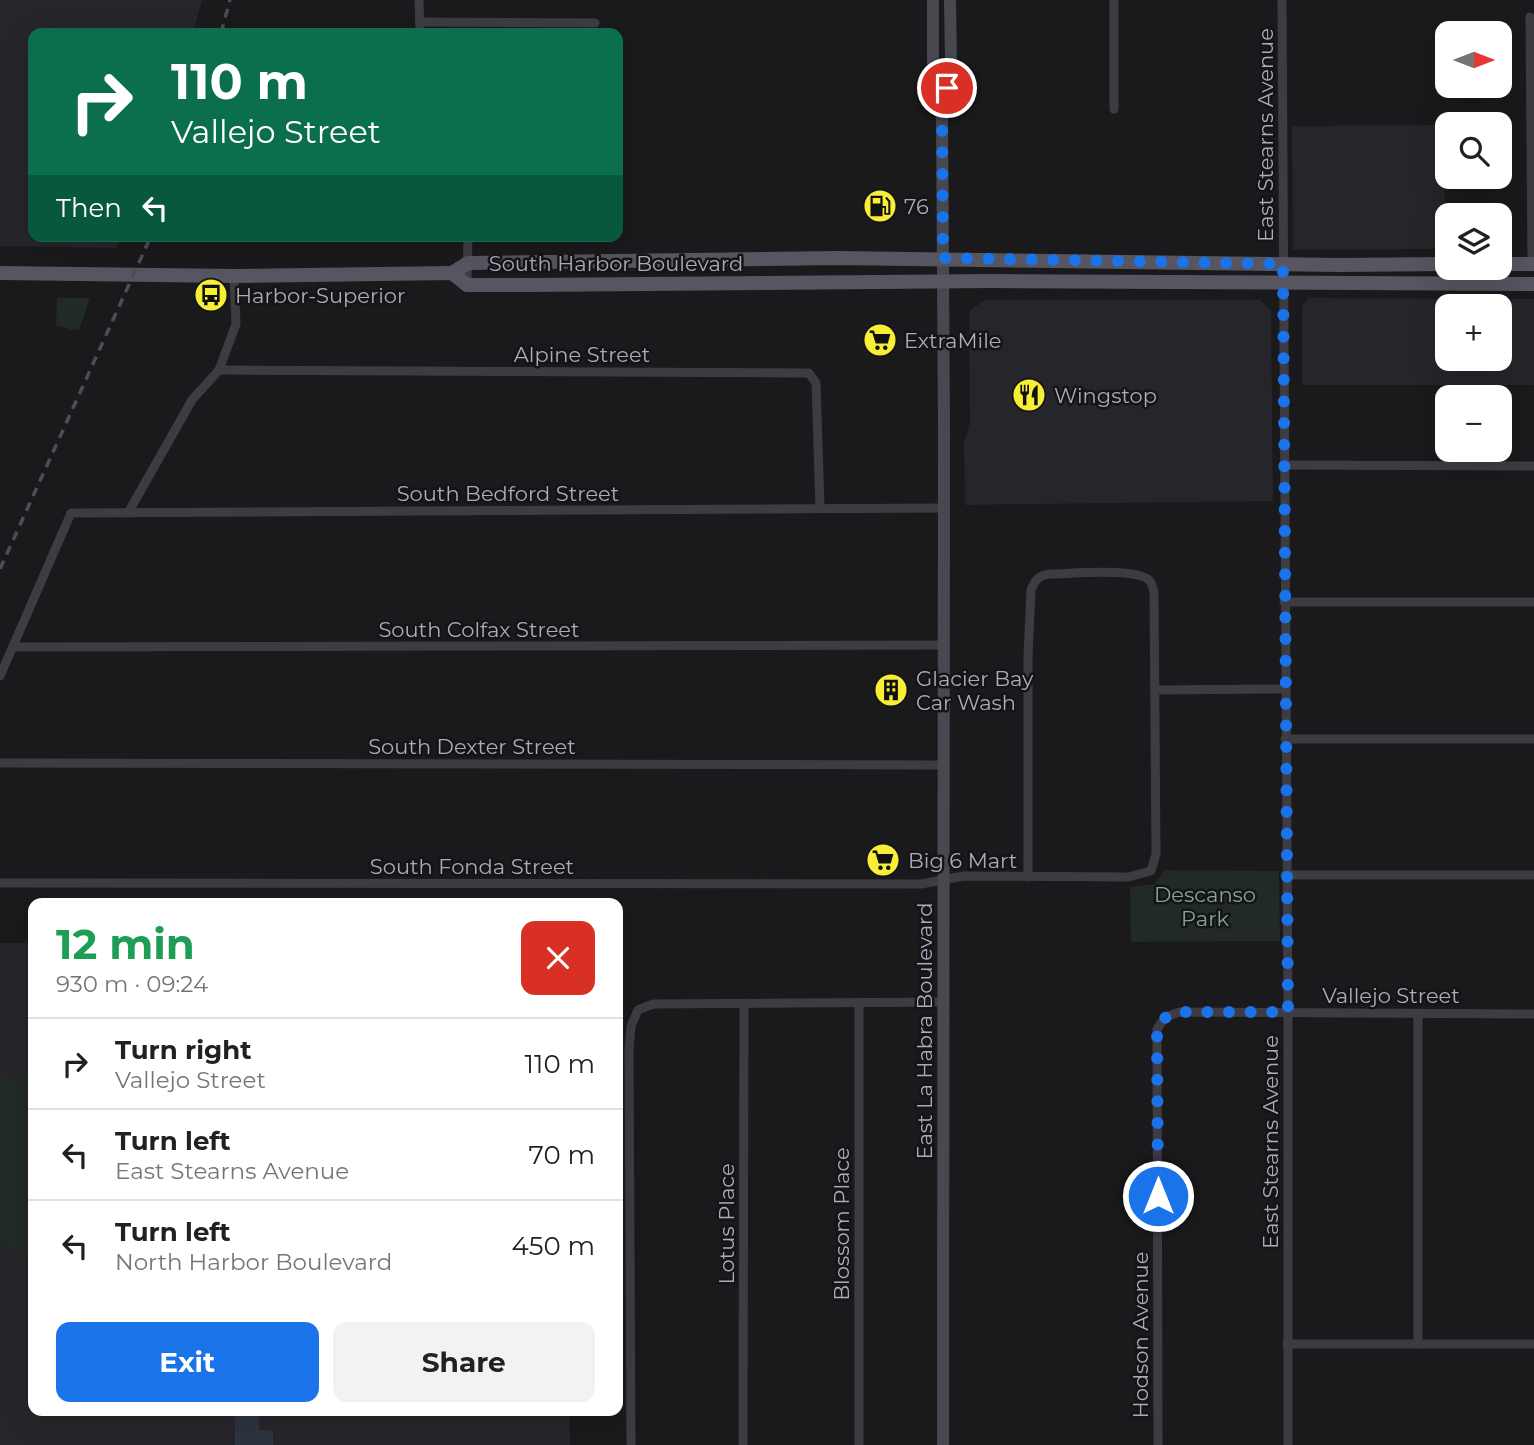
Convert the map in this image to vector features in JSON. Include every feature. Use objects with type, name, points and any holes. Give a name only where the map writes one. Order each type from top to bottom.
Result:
[{"type":"main road","name":"East La Habra Boulevard","points":[[933,0],[933,62],[942,113],[943,1445]]},
{"type":"main road","name":"East La Habra Boulevard","points":[[942,113],[951,64],[950,0]]},
{"type":"main road","points":[[0,273],[234,276],[452,273],[468,263],[943,258],[1435,264]]},
{"type":"main road","points":[[1512,264],[1533,264]]},
{"type":"main road","name":"South Harbor Boulevard","points":[[452,273],[467,285],[943,282],[1534,284]]},
{"type":"street","points":[[419,0],[420,28]]},
{"type":"street","points":[[1114,0],[1114,109]]},
{"type":"street","name":"East Stearns Avenue","points":[[1282,0],[1288,1445]]},
{"type":"street","points":[[1530,17],[1533,264]]},
{"type":"street","points":[[420,22],[595,23]]},
{"type":"street","points":[[467,285],[468,242]]},
{"type":"street","points":[[128,513],[192,400],[219,370],[236,324],[234,276]]},
{"type":"street","name":"Alpine Street","points":[[219,370],[809,373],[816,383],[820,508]]},
{"type":"street","points":[[1283,466],[1534,466]]},
{"type":"street","name":"South Bedford Street","points":[[13,647],[71,513],[944,508]]},
{"type":"street","points":[[1028,877],[1029,601],[1035,580],[1050,574],[1128,573],[1150,581],[1154,592],[1156,690],[1284,690]]},
{"type":"street","points":[[1284,602],[1534,602]]},
{"type":"street","name":"South Colfax Street","points":[[13,647],[944,645]]},
{"type":"street","points":[[0,676],[13,647]]},
{"type":"street","name":"South Fonda Street","points":[[0,883],[921,884],[964,876],[1128,877],[1151,871],[1156,854],[1156,690]]},
{"type":"street","points":[[1285,739],[1534,739]]},
{"type":"street","name":"South Dexter Street","points":[[0,763],[944,765]]},
{"type":"street","points":[[1285,875],[1534,875]]},
{"type":"street","points":[[631,1445],[629,1051],[631,1026],[638,1010],[653,1004],[943,1002]]},
{"type":"street","name":"Lotus Place","points":[[743,1445],[744,1003]]},
{"type":"street","name":"Blossom Place","points":[[859,1003],[859,1445]]},
{"type":"street","name":"Vallejo Street","points":[[1166,1017],[1180,1012],[1534,1014]]},
{"type":"street","points":[[1418,1014],[1418,1344]]},
{"type":"street","name":"Hodson Avenue","points":[[1158,1445],[1157,1029],[1166,1017]]},
{"type":"street","points":[[1287,1344],[1534,1344]]},
{"type":"shaded area","points":[[0,0],[202,0],[194,28],[28,28],[28,242],[120,242],[117,248],[0,246]]},
{"type":"shaded area","points":[[1435,125],[1435,189],[1445,189],[1445,203],[1435,203],[1435,249],[1293,250],[1292,126]]},
{"type":"shaded area","points":[[1309,298],[1435,299],[1435,371],[1512,371],[1512,299],[1534,299],[1534,385],[1302,385],[1302,306]]},
{"type":"shaded area","points":[[985,300],[1260,300],[1271,310],[1273,501],[965,505],[964,443],[970,422],[969,311]]},
{"type":"shaded area","points":[[0,943],[28,943],[28,1416],[570,1416],[570,1445],[0,1445]]},
{"type":"green space","points":[[57,298],[90,298],[79,330],[56,326]]},
{"type":"green space","name":"Descanso Park","points":[[1165,870],[1279,871],[1280,941],[1131,942],[1130,887],[1154,884]]},
{"type":"green space","points":[[0,1077],[28,1077],[28,1252],[13,1252],[0,1240]]},
{"type":"water","points":[[235,1416],[259,1416],[259,1430],[273,1431],[273,1445],[235,1445]]},
{"type":"railway","points":[[222,28],[230,0]]},
{"type":"railway","points":[[0,569],[148,242]]},
{"type":"place","name":"76","points":[[880,206]]},
{"type":"place","name":"Harbor-Superior","points":[[211,295]]},
{"type":"place","name":"ExtraMile","points":[[880,340]]},
{"type":"place","name":"Wingstop","points":[[1029,395]]},
{"type":"place","name":"Glacier Bay Car Wash","points":[[891,690]]},
{"type":"place","name":"Big 6 Mart","points":[[883,860]]},
{"type":"route","points":[[947,88],[942,113],[943,258],[1283,264],[1288,1012],[1180,1012],[1166,1017],[1157,1029],[1158,1196]]}]
